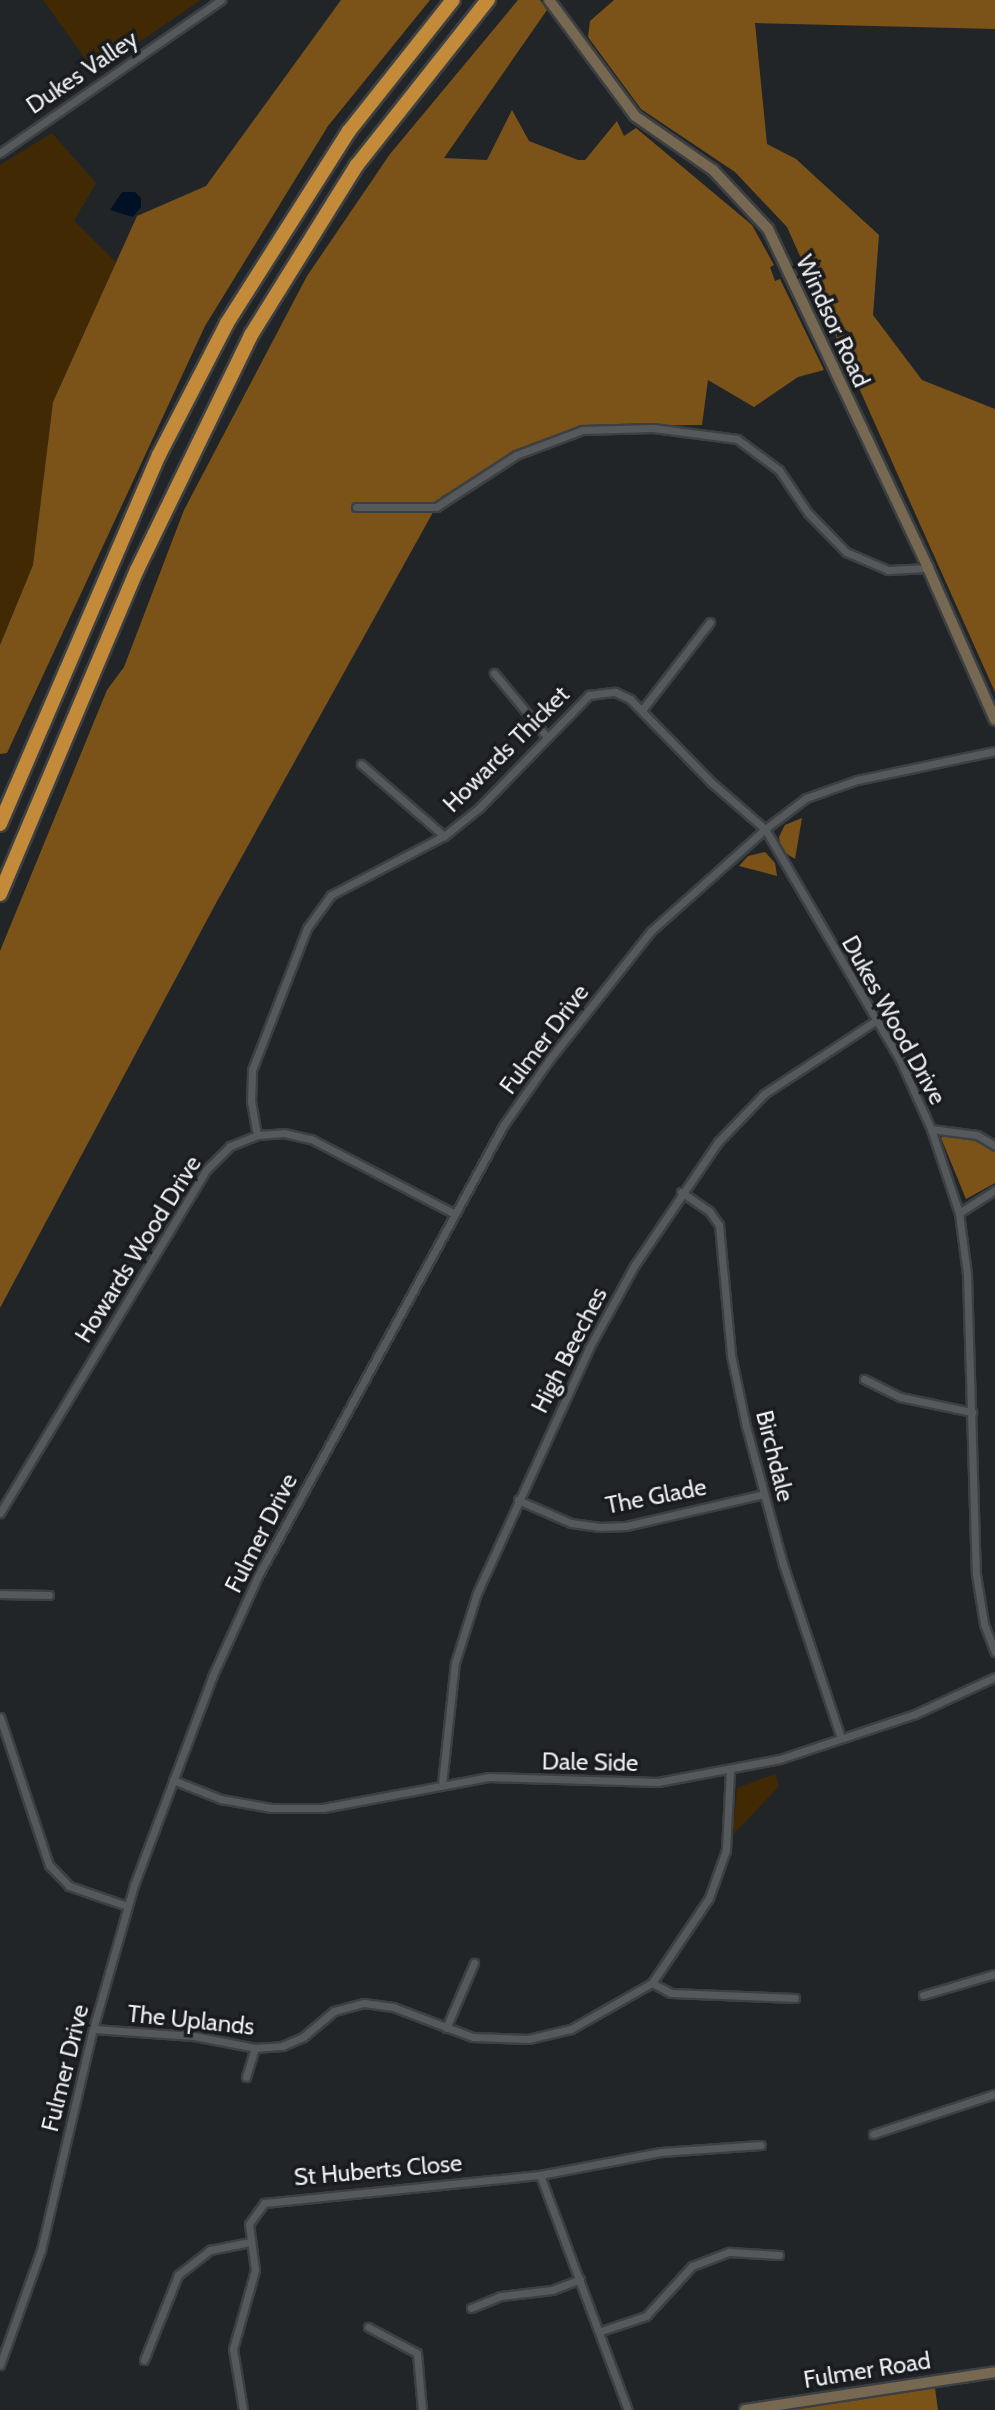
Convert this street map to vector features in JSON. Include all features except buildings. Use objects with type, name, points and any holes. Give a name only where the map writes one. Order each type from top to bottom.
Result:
[{"type":"highway","points":[[0,824],[159,454],[227,323],[349,131],[453,0]]},
{"type":"highway","points":[[0,894],[136,570],[251,335],[357,165],[488,0]]},
{"type":"main road","name":"Windsor Road","points":[[549,0],[635,116],[713,170],[768,229],[928,568],[995,720]]},
{"type":"main road","name":"Fulmer Road","points":[[745,2410],[995,2372]]},
{"type":"street","name":"Dukes Valley","points":[[0,153],[221,0]]},
{"type":"street","points":[[356,508],[436,507],[516,455],[582,430],[653,428],[737,439],[779,470],[808,513],[846,552],[888,570],[928,568]]},
{"type":"street","points":[[642,710],[710,622]]},
{"type":"street","points":[[494,673],[547,737]]},
{"type":"street","name":"Howards Thicket","points":[[257,1135],[252,1070],[307,928],[331,895],[444,836],[479,808],[589,695],[600,690],[615,692],[642,710],[712,783],[765,829]]},
{"type":"street","points":[[765,829],[806,798],[858,780],[995,751]]},
{"type":"street","points":[[362,764],[444,836]]},
{"type":"street","name":"Dukes Wood Drive","points":[[765,829],[875,1021],[931,1129],[959,1213],[967,1274],[976,1574],[984,1624],[995,1652]]},
{"type":"street","name":"Fulmer Drive","points":[[0,2365],[41,2250],[93,2029],[127,1906],[173,1780],[258,1576],[453,1213],[503,1126],[549,1060],[651,931],[765,829]]},
{"type":"street","name":"High Beeches","points":[[442,1784],[455,1663],[477,1593],[596,1337],[681,1192],[718,1142],[764,1094],[875,1021]]},
{"type":"street","points":[[931,1129],[977,1135],[995,1146]]},
{"type":"street","name":"Howards Wood Drive","points":[[0,1513],[206,1170],[230,1146],[257,1135],[284,1133],[311,1139],[453,1213]]},
{"type":"street","points":[[959,1213],[995,1190]]},
{"type":"street","name":"Birchdale","points":[[681,1192],[709,1211],[719,1225],[730,1355],[764,1494],[841,1738]]},
{"type":"street","points":[[864,1379],[912,1400],[972,1412]]},
{"type":"street","name":"The Glade","points":[[518,1500],[571,1523],[600,1527],[626,1526],[764,1494]]},
{"type":"street","points":[[0,1594],[49,1595]]},
{"type":"street","name":"Dale Side","points":[[173,1780],[221,1799],[271,1808],[323,1808],[488,1777],[658,1782],[730,1772],[841,1738],[915,1714],[995,1677]]},
{"type":"street","points":[[0,1717],[49,1865],[69,1886],[127,1906]]},
{"type":"street","name":"The Uplands","points":[[93,2029],[194,2036],[256,2048],[282,2046],[303,2037],[334,2011],[364,2003],[393,2007],[473,2037],[528,2039],[570,2029],[652,1983],[709,1898],[726,1850],[730,1772]]},
{"type":"street","points":[[446,2028],[474,1963]]},
{"type":"street","points":[[923,1996],[995,1974]]},
{"type":"street","points":[[652,1983],[671,1993],[795,1998]]},
{"type":"street","points":[[246,2077],[256,2048]]},
{"type":"street","points":[[873,2134],[995,2094]]},
{"type":"street","name":"St Huberts Close","points":[[243,2410],[233,2349],[255,2270],[249,2224],[255,2209],[275,2199],[540,2175],[661,2152],[761,2145]]},
{"type":"street","points":[[540,2175],[628,2410]]},
{"type":"street","points":[[144,2360],[178,2275],[210,2250],[250,2242]]},
{"type":"street","points":[[601,2332],[646,2316],[692,2266],[729,2252],[779,2255]]},
{"type":"street","points":[[471,2308],[501,2296],[552,2290],[580,2280]]},
{"type":"street","points":[[368,2327],[417,2353],[422,2410]]},
{"type":"shaded area","points":[[43,0],[201,0],[95,72]]},
{"type":"shaded area","points":[[341,0],[430,0],[328,126],[205,326],[7,753],[0,754],[0,645],[33,565],[53,402],[137,216],[206,186]]},
{"type":"shaded area","points":[[518,0],[540,0],[547,10],[444,158],[487,160],[512,110],[529,141],[578,160],[585,160],[617,121],[624,136],[636,128],[752,225],[774,265],[770,267],[775,281],[780,279],[824,370],[798,377],[754,407],[708,380],[702,425],[593,426],[442,496],[215,905],[0,1308],[0,951],[107,690],[124,667],[184,510],[307,276],[390,154]]},
{"type":"shaded area","points":[[614,0],[995,0],[995,29],[755,23],[767,144],[796,159],[879,235],[873,315],[922,380],[995,409],[995,692],[787,227],[735,172],[641,109],[588,37],[590,21]]},
{"type":"shaded area","points":[[52,133],[96,183],[74,221],[116,262],[53,402],[33,565],[0,644],[0,165]]},
{"type":"shaded area","points":[[802,818],[795,859],[781,850],[779,837],[785,825]]},
{"type":"shaded area","points":[[765,852],[775,863],[777,876],[739,866],[748,856]]},
{"type":"shaded area","points":[[950,1130],[983,1139],[995,1151],[995,1183],[966,1199],[941,1138]]},
{"type":"shaded area","points":[[775,1774],[779,1786],[733,1835],[737,1788]]},
{"type":"shaded area","points":[[935,2388],[938,2410],[788,2410]]},
{"type":"water","points":[[122,192],[135,192],[141,198],[141,207],[133,217],[110,210]]}]
